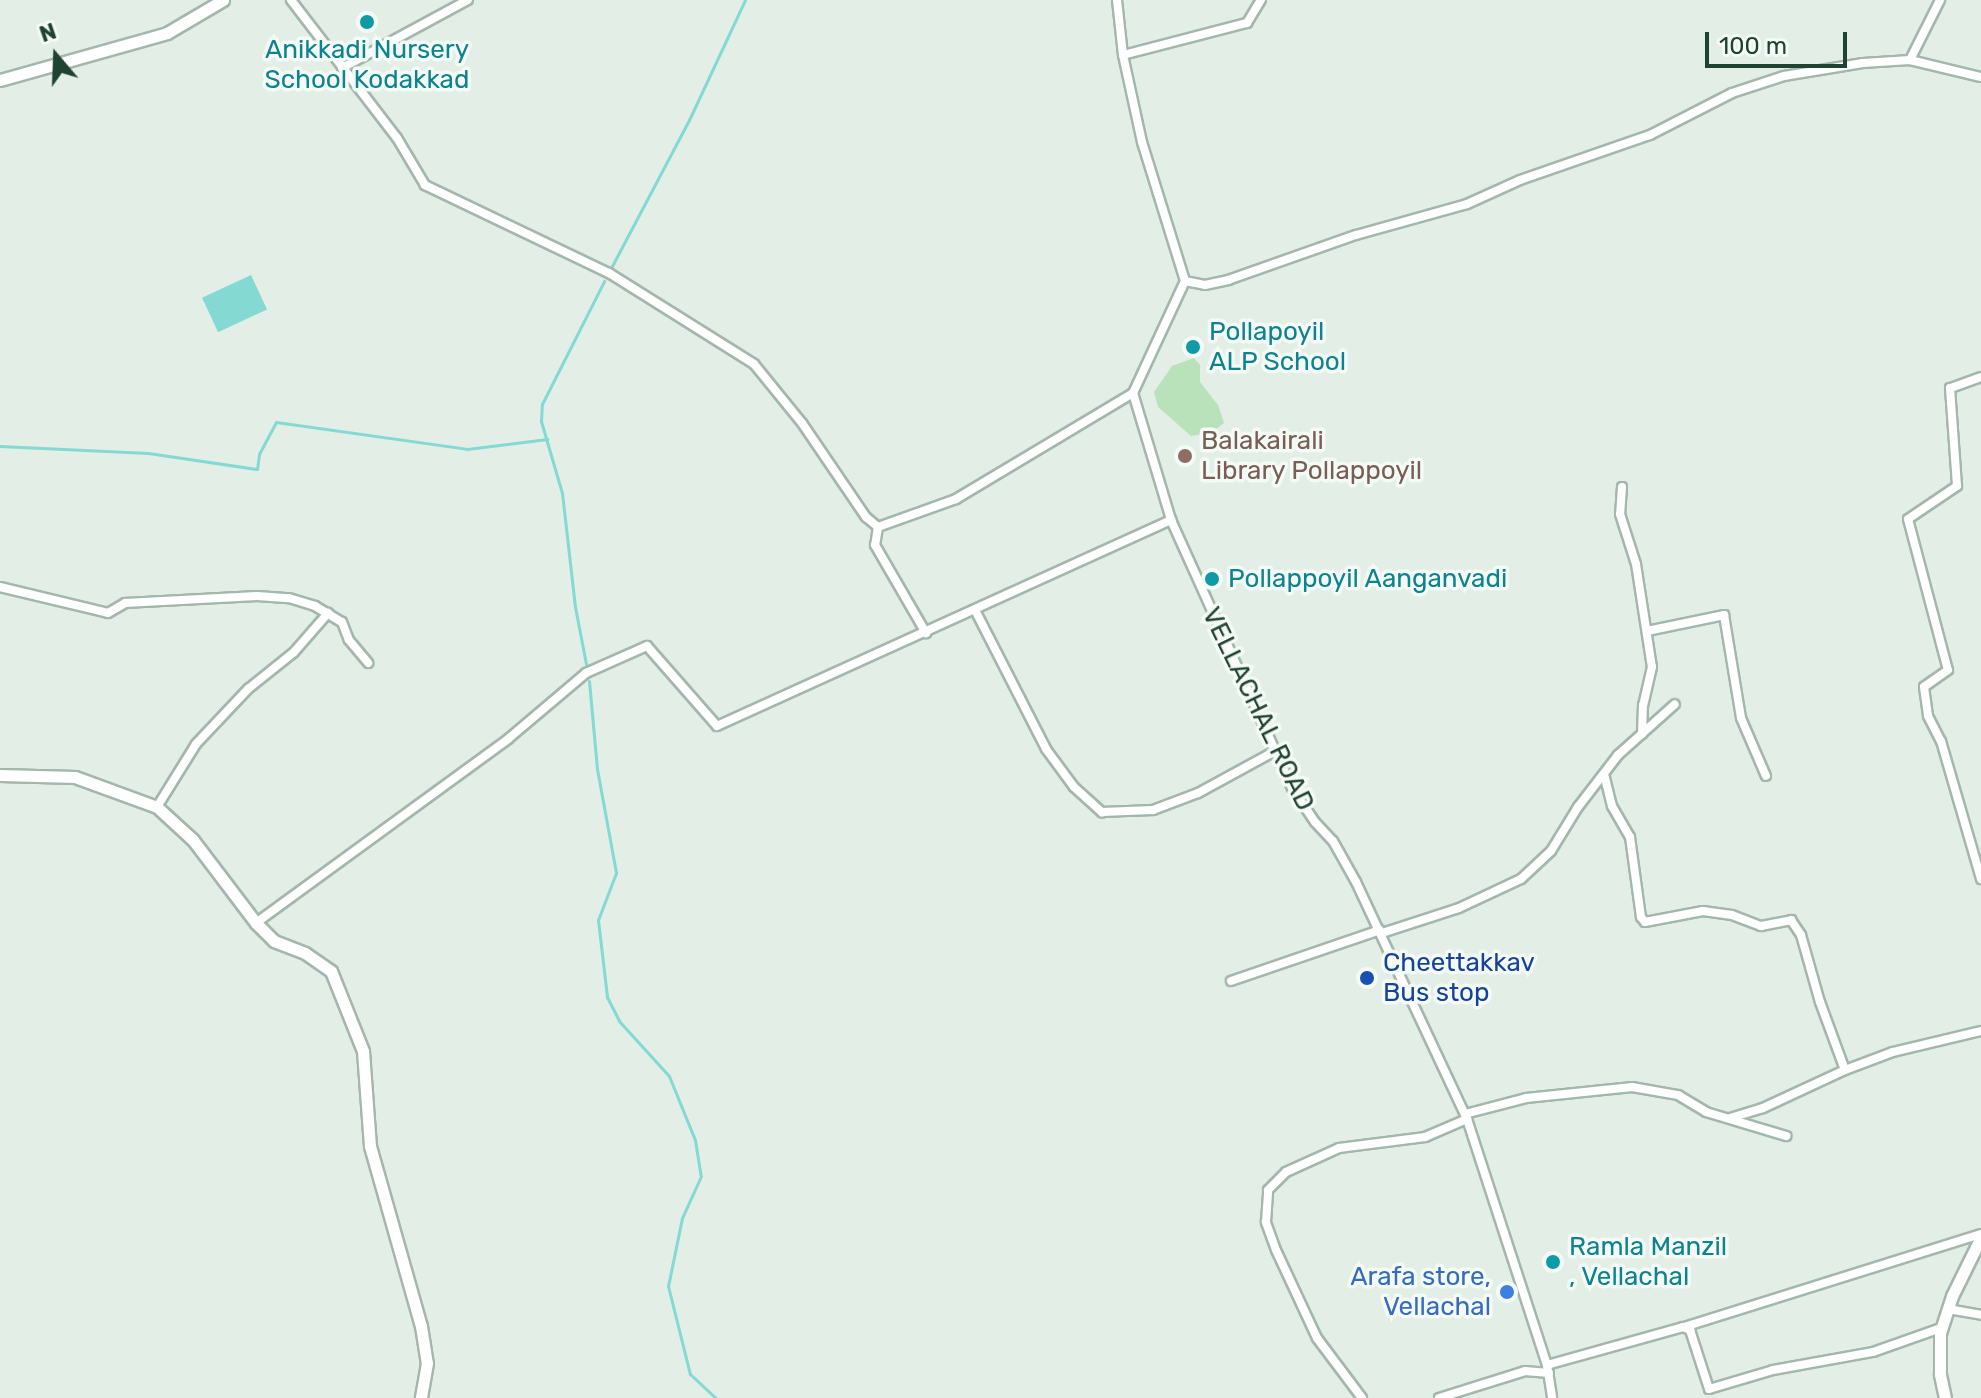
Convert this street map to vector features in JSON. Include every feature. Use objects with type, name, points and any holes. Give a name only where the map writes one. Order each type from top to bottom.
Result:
[{"type":"street","points":[[0,80],[167,33],[223,0]]},
{"type":"street","points":[[291,0],[397,138],[425,185],[609,273],[754,364],[811,436],[866,517],[878,527]]},
{"type":"street","points":[[342,68],[468,0]]},
{"type":"street","points":[[878,527],[956,499],[1133,393],[1185,281],[1142,142],[1123,55],[1117,0]]},
{"type":"street","points":[[1123,55],[1247,23],[1261,0]]},
{"type":"street","points":[[1910,60],[1940,0]]},
{"type":"street","points":[[1185,281],[1205,285],[1228,280],[1356,235],[1467,204],[1520,180],[1658,132],[1675,119],[1761,83],[1863,63],[1910,60],[1981,77]]},
{"type":"street","points":[[1981,377],[1950,388],[1957,486],[1908,519],[1948,670],[1924,687],[1928,716],[1941,741],[1981,879]]},
{"type":"street","name":"VELLACHAL ROAD","points":[[1133,393],[1171,520],[1292,788],[1315,822],[1333,841],[1381,932],[1466,1117],[1548,1369],[1552,1398]]},
{"type":"street","points":[[1622,487],[1620,514],[1636,564],[1652,667],[1643,705],[1642,734]]},
{"type":"street","points":[[256,923],[508,739],[586,673],[647,646],[717,726],[1171,520]]},
{"type":"street","points":[[878,527],[875,545],[926,633]]},
{"type":"street","points":[[0,587],[108,613],[125,603],[257,596],[289,598],[328,613],[342,622],[349,640],[368,663]]},
{"type":"street","points":[[975,610],[1046,749],[1074,787],[1102,812],[1153,810],[1198,793],[1275,751]]},
{"type":"street","points":[[157,807],[196,744],[248,689],[294,652],[328,613]]},
{"type":"street","points":[[1647,631],[1724,615],[1741,718],[1759,767],[1766,776]]},
{"type":"street","points":[[1231,981],[1459,908],[1521,879],[1551,851],[1578,807],[1618,755],[1675,704]]},
{"type":"street","points":[[1604,774],[1612,806],[1630,837],[1645,922],[1703,911],[1732,915],[1761,926],[1791,920],[1801,935],[1820,1002],[1845,1070]]},
{"type":"street","points":[[0,775],[75,777],[157,807],[193,840],[256,923],[274,941],[305,953],[331,971],[363,1051],[370,1146],[421,1326],[427,1363],[421,1398]]},
{"type":"street","points":[[1727,1119],[1763,1108],[1845,1070],[1934,1040],[1981,1031]]},
{"type":"street","points":[[1362,1398],[1317,1338],[1266,1222],[1268,1190],[1286,1172],[1339,1148],[1425,1137],[1466,1117],[1526,1098],[1632,1087],[1678,1095],[1706,1112],[1786,1136]]},
{"type":"street","points":[[1439,1398],[1525,1371],[1548,1369],[1981,1236]]},
{"type":"street","points":[[1945,1398],[1940,1374],[1941,1328],[1981,1236]]},
{"type":"street","points":[[1948,1309],[1981,1315]]},
{"type":"street","points":[[1683,1327],[1690,1330],[1709,1389],[1773,1370],[1873,1352],[1941,1328]]},
{"type":"green space","points":[[1194,358],[1200,365],[1200,382],[1218,405],[1224,423],[1211,433],[1191,436],[1158,407],[1154,392],[1172,366]]},
{"type":"water","points":[[251,275],[267,309],[218,332],[202,298]]},
{"type":"waterway","points":[[612,266],[689,120],[745,0]]},
{"type":"waterway","points":[[586,664],[575,607],[562,493],[541,421],[542,404],[604,281]]},
{"type":"waterway","points":[[0,446],[148,453],[257,469],[259,454],[276,422],[467,449],[547,439]]},
{"type":"waterway","points":[[589,681],[597,769],[616,873],[598,920],[607,997],[619,1021],[669,1076],[695,1140],[701,1176],[682,1218],[668,1286],[690,1374],[716,1398]]},
{"type":"place","name":"Anikkadi Nursery School Kodakkad","points":[[367,22]]},
{"type":"place","name":"Pollapoyil ALP School","points":[[1193,347]]},
{"type":"place","name":"Balakairali Library Pollappoyil","points":[[1185,456]]},
{"type":"place","name":"Pollappoyil Aanganvadi","points":[[1212,579]]},
{"type":"place","name":"Cheettakkav Bus stop","points":[[1367,978]]},
{"type":"place","name":"Ramla Manzil , Vellachal","points":[[1553,1262]]},
{"type":"place","name":"Arafa store, Vellachal","points":[[1507,1292]]}]
